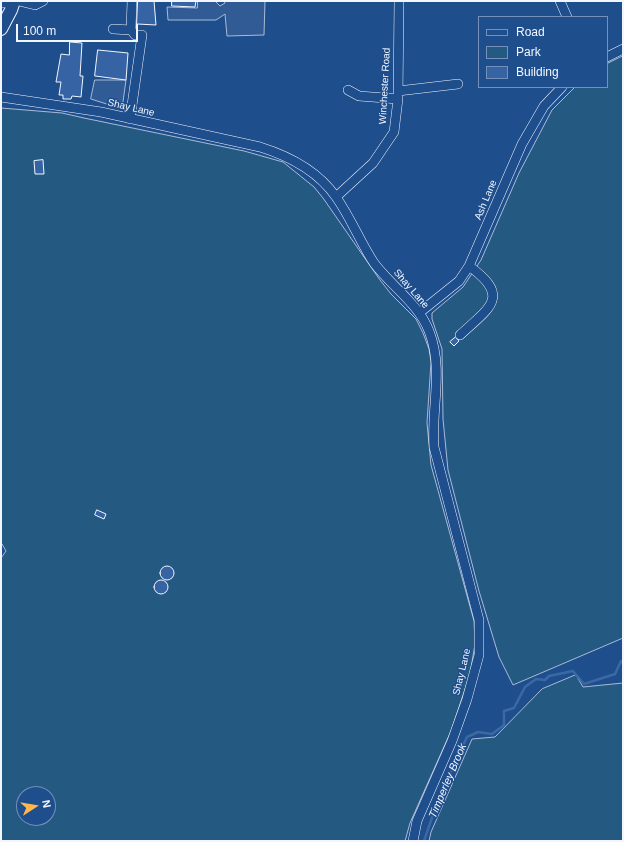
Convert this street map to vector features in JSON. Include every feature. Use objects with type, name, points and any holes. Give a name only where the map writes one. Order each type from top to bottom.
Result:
[{"type":"main road","points":[[1,29],[15,2]]},
{"type":"street","points":[[1,3],[15,2],[35,5],[43,1]]},
{"type":"street","points":[[130,119],[142,35],[135,35],[131,30],[132,1]]},
{"type":"street","name":"Winchester Road","points":[[336,197],[373,163],[394,132],[398,95],[400,1]]},
{"type":"street","points":[[560,1],[568,16]]},
{"type":"street","points":[[113,29],[131,30]]},
{"type":"street","points":[[608,56],[623,49]]},
{"type":"street","points":[[348,90],[359,96],[398,95],[458,84]]},
{"type":"street","name":"Ash Lane","points":[[419,313],[459,281],[470,266],[526,137],[544,106],[561,88]]},
{"type":"street","name":"Shay Lane","points":[[1,97],[101,112],[260,147],[285,155],[315,175],[336,197],[374,263],[419,313],[429,330],[437,360],[438,390],[433,426],[434,447],[479,620],[479,655],[467,699],[452,740],[417,821],[413,841]]},
{"type":"street","points":[[460,335],[489,308],[493,301],[490,285],[485,277],[470,266]]},
{"type":"green space","points":[[623,56],[623,638],[513,685],[499,657],[479,591],[448,470],[443,419],[442,349],[432,319],[432,313],[463,287],[481,260],[519,173],[552,110],[574,88],[608,88],[608,64]]},
{"type":"green space","points":[[1,108],[62,113],[244,151],[283,162],[314,187],[323,198],[380,280],[391,294],[416,319],[429,349],[431,362],[427,423],[431,465],[474,621],[475,644],[470,674],[451,731],[410,823],[405,841],[1,841],[1,558],[6,551],[2,544],[1,546]]},
{"type":"green space","points":[[576,675],[583,687],[623,683],[623,841],[429,841],[431,832],[472,739],[495,737],[542,689]]},
{"type":"shaded area","points":[[198,1],[215,1],[220,6],[225,3],[224,1],[265,1],[264,35],[227,36],[225,14],[216,20],[168,20],[167,7],[197,8]]},
{"type":"shaded area","points":[[95,80],[126,80],[122,109],[91,99]]},
{"type":"building","points":[[138,1],[154,1],[156,25],[137,24]]},
{"type":"building","points":[[172,1],[196,1],[195,7],[172,6]]},
{"type":"building","points":[[70,42],[82,43],[80,76],[83,76],[81,97],[72,96],[71,99],[63,99],[63,95],[59,95],[61,82],[56,82],[61,54],[69,55]]},
{"type":"building","points":[[98,50],[128,53],[126,80],[95,76]]},
{"type":"building","points":[[43,160],[44,174],[35,174],[34,161]]},
{"type":"building","points":[[456,337],[459,341],[454,346],[450,342]]},
{"type":"building","points":[[97,510],[106,514],[104,519],[95,515]]},
{"type":"building","points":[[164,566],[170,566],[174,570],[174,576],[170,580],[164,580],[160,576],[160,570]]},
{"type":"building","points":[[158,580],[164,580],[168,584],[168,590],[164,594],[158,594],[154,590],[154,584]]},
{"type":"waterway","name":"Timperley Brook","points":[[424,841],[437,803],[467,737],[478,732],[492,734],[504,725],[504,711],[514,708],[525,687],[536,679],[545,680],[549,676],[573,671],[584,684],[615,674],[621,661],[623,663]]}]
